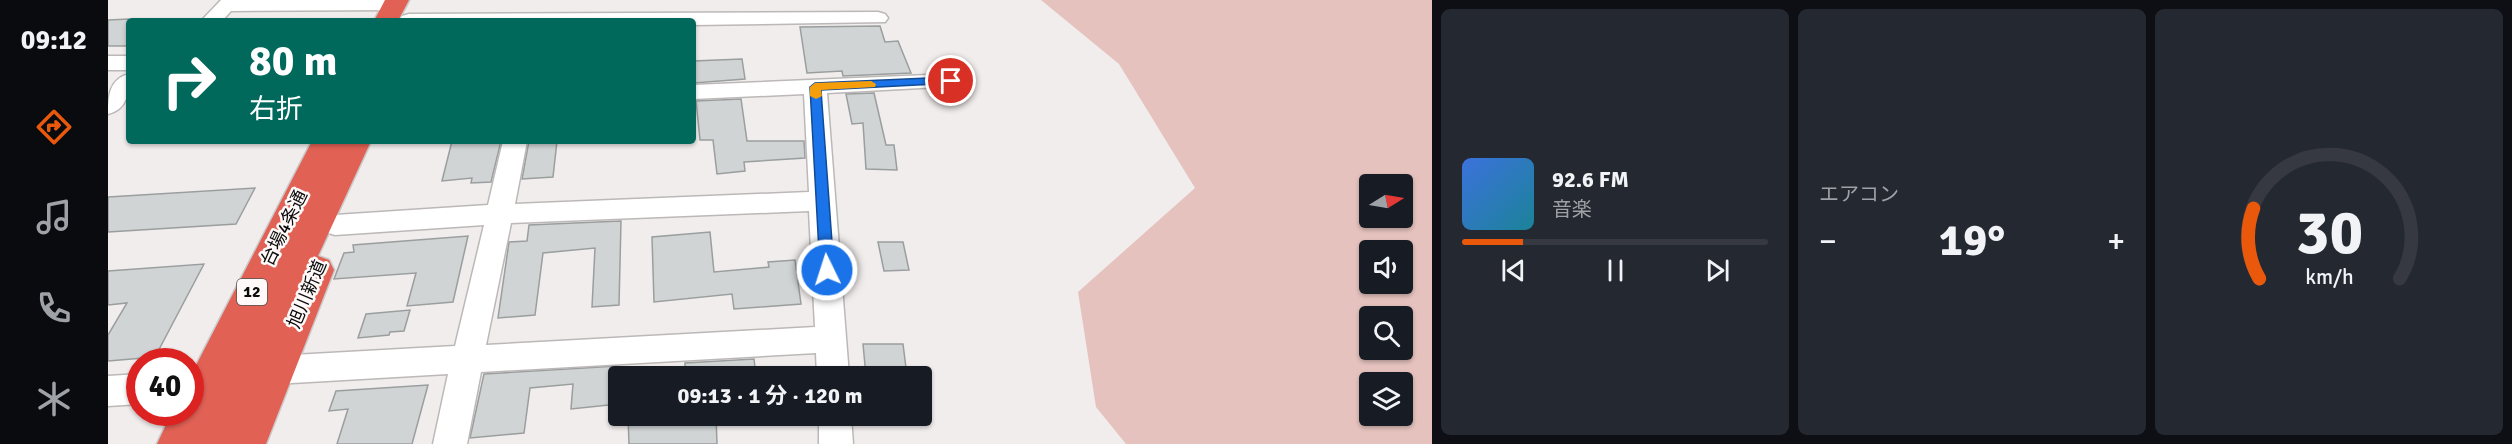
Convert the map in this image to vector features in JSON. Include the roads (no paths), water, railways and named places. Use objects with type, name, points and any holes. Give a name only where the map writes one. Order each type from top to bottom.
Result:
[{"type":"highway","name":"台場4条通","points":[[213,444],[228,379],[326,144]]},
{"type":"highway","name":"台場4条通","points":[[178,444],[228,379],[354,144]]},
{"type":"highway","name":"旭川新道","points":[[245,444],[228,379],[335,225],[361,144]]},
{"type":"street","points":[[214,18],[225,5],[362,13],[593,9],[878,18]]},
{"type":"street","points":[[108,63],[126,63]]},
{"type":"street","points":[[696,93],[951,81]]},
{"type":"street","points":[[108,107],[126,85]]},
{"type":"street","points":[[815,87],[833,366]]},
{"type":"street","points":[[450,444],[514,144]]},
{"type":"street","points":[[335,225],[501,214],[822,201]]},
{"type":"street","points":[[228,379],[467,359],[832,339]]},
{"type":"street","points":[[108,391],[126,390]]},
{"type":"street","points":[[835,426],[836,444]]}]
